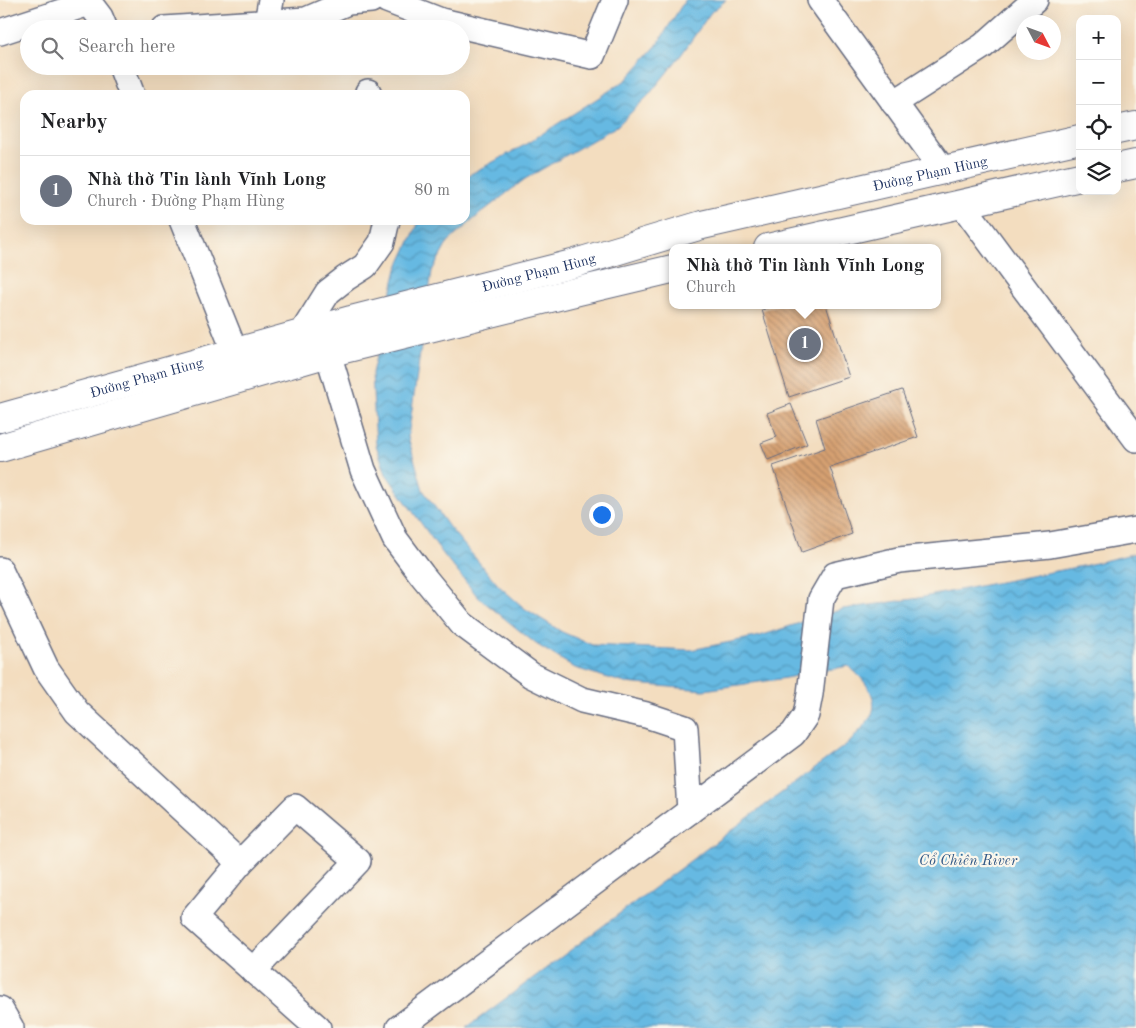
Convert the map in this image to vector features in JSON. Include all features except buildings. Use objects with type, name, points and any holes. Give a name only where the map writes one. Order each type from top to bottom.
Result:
[{"type":"main road","points":[[1121,129],[1136,126]]},
{"type":"main road","name":"Đường Phạm Hùng","points":[[0,418],[351,320],[572,264],[702,225],[1076,140]]},
{"type":"main road","points":[[1121,167],[1136,164]]},
{"type":"main road","points":[[786,244],[1076,178]]},
{"type":"main road","name":"Đường Phạm Hùng","points":[[0,448],[328,354],[579,290],[669,270]]},
{"type":"street","points":[[216,20],[269,11],[306,20],[348,2],[371,0]]},
{"type":"street","points":[[387,0],[437,20]]},
{"type":"street","points":[[470,28],[592,56],[615,0]]},
{"type":"street","points":[[820,0],[943,170]]},
{"type":"street","points":[[894,103],[983,46],[1035,0]]},
{"type":"street","points":[[35,20],[88,2],[101,20]]},
{"type":"street","points":[[0,32],[20,25]]},
{"type":"street","points":[[124,75],[130,90]]},
{"type":"street","points":[[962,204],[1132,427]]},
{"type":"street","points":[[184,225],[235,352]]},
{"type":"street","points":[[301,335],[328,292],[365,266],[382,242],[386,225]]},
{"type":"street","points":[[328,354],[363,470],[395,539],[422,575],[462,624],[531,675],[582,700],[646,715],[685,728],[690,811]]},
{"type":"street","points":[[399,1028],[793,734],[806,714],[822,599],[835,575],[899,560],[1050,545],[1136,530]]},
{"type":"street","points":[[0,570],[46,668],[77,712],[240,863]]},
{"type":"street","points":[[253,972],[358,862],[295,807],[240,863],[194,918],[253,972],[318,1028]]},
{"type":"street","points":[[0,1009],[11,1028]]},
{"type":"water","name":"Cổ Chiên River","points":[[685,0],[726,0],[711,12],[681,55],[648,96],[617,126],[525,179],[470,223],[470,174],[523,146],[626,80],[657,45]]},
{"type":"water","name":"Cổ Chiên River","points":[[418,225],[467,225],[448,242],[432,271],[408,437],[423,490],[449,527],[499,586],[524,608],[562,632],[592,645],[691,650],[760,636],[843,609],[913,599],[1087,565],[1136,553],[1136,1028],[466,1028],[851,741],[871,716],[874,702],[864,682],[848,666],[780,679],[704,690],[625,683],[575,668],[536,644],[478,597],[443,554],[386,474],[376,445],[372,373],[397,269]]},
{"type":"place","name":"Nhà thờ Tin lành Vĩnh Long","points":[[805,344]]}]
